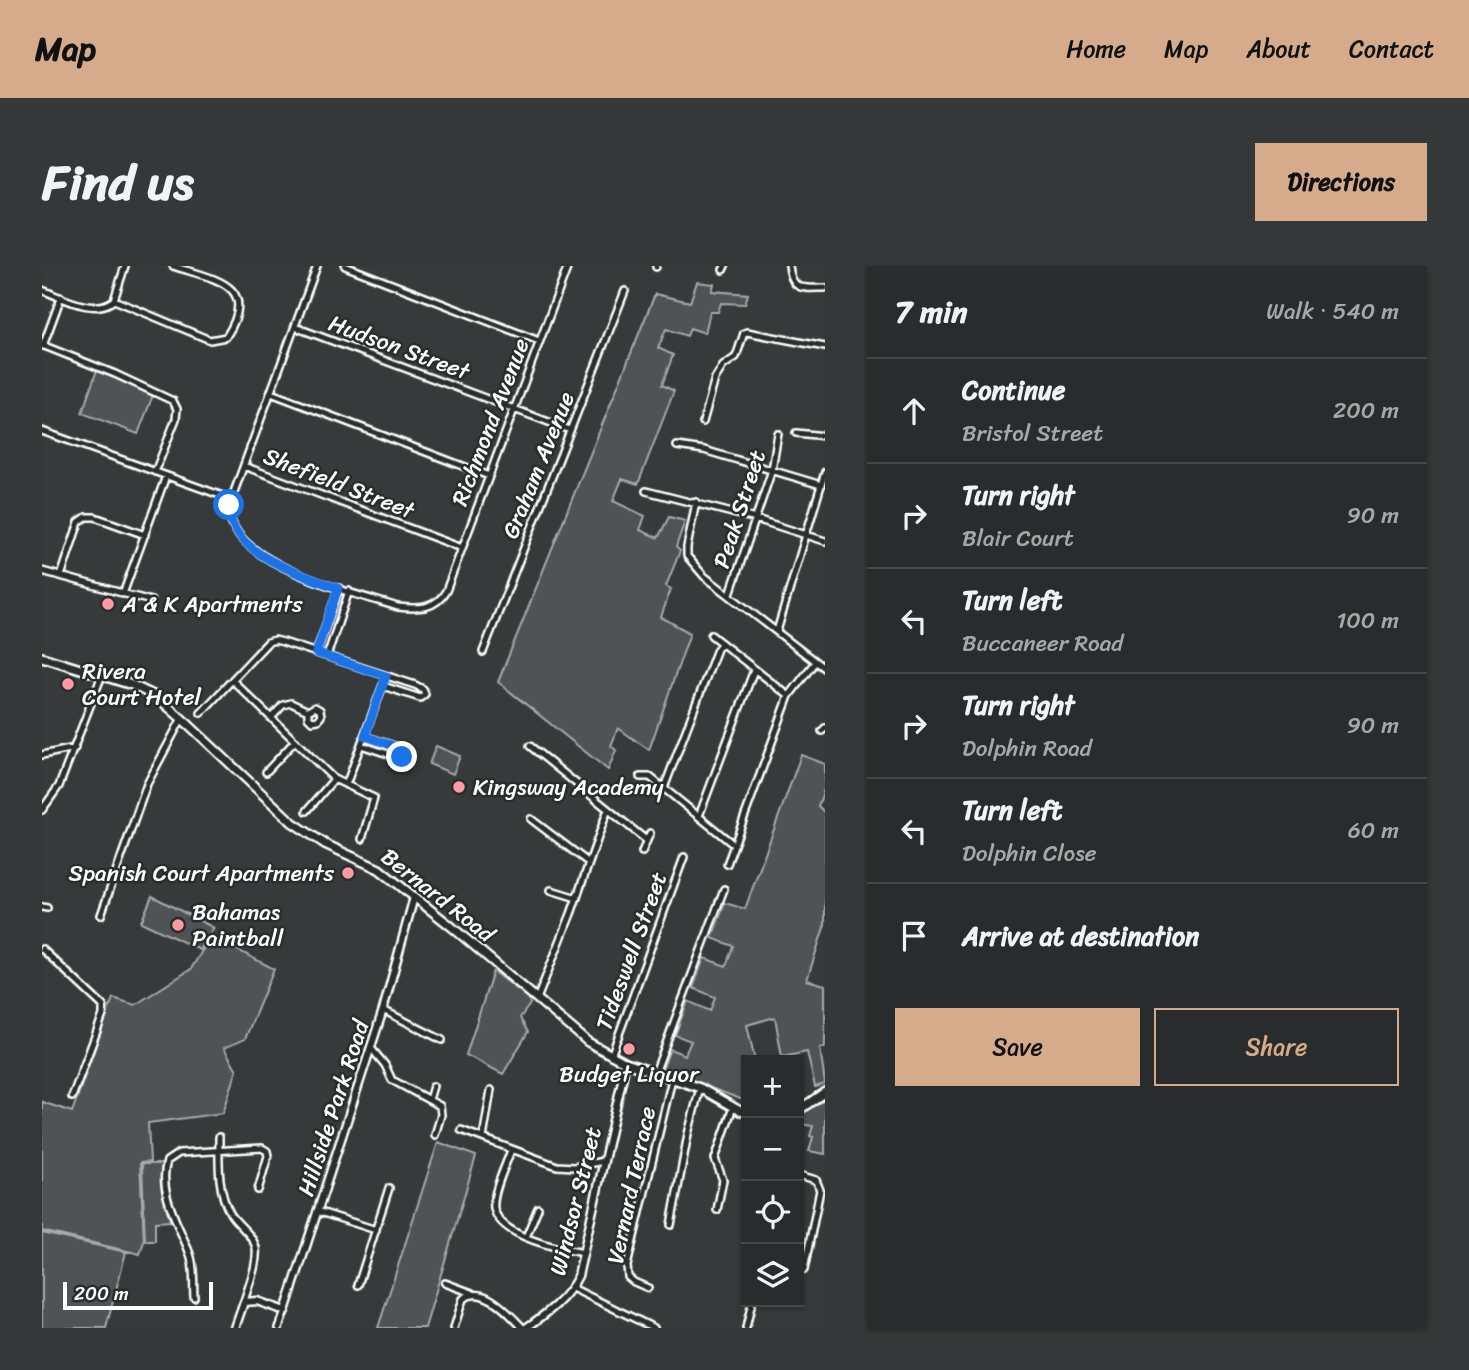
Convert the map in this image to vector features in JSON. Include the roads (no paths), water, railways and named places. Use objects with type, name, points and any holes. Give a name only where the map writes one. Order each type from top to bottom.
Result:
[{"type":"main road","name":"Bernard Road","points":[[42,657],[132,685],[156,697],[182,718],[292,822],[325,844],[379,869],[588,1042],[626,1063],[700,1088],[741,1110]]},
{"type":"main road","points":[[804,1107],[825,1092]]},
{"type":"street","points":[[42,290],[91,306],[104,305],[114,300],[125,266]]},
{"type":"street","points":[[114,300],[210,340],[226,337],[239,304],[234,291],[216,280],[173,266]]},
{"type":"street","points":[[317,266],[231,499],[229,512],[233,527],[254,549],[282,568],[349,591],[327,656]]},
{"type":"street","points":[[345,266],[540,341]]},
{"type":"street","points":[[557,266],[567,268]]},
{"type":"street","points":[[789,266],[795,285],[825,288]]},
{"type":"street","name":"Richmond Avenue","points":[[349,591],[398,607],[417,608],[435,603],[446,591],[567,268]]},
{"type":"street","name":"Graham Avenue","points":[[483,652],[625,291]]},
{"type":"street","points":[[61,297],[43,345],[173,401],[176,416],[155,472]]},
{"type":"street","name":"Hudson Street","points":[[295,327],[570,430]]},
{"type":"street","points":[[703,422],[715,379],[723,366],[736,357],[744,333],[825,347]]},
{"type":"street","points":[[271,393],[489,476]]},
{"type":"street","points":[[42,430],[231,499]]},
{"type":"street","points":[[796,433],[825,436]]},
{"type":"street","name":"Peak Street","points":[[730,594],[772,470],[778,434]]},
{"type":"street","points":[[677,446],[704,450],[821,485]]},
{"type":"street","name":"Shefield Street","points":[[244,466],[462,548]]},
{"type":"street","points":[[777,631],[825,472]]},
{"type":"street","points":[[123,594],[166,476]]},
{"type":"street","points":[[646,491],[696,502],[825,541]]},
{"type":"street","points":[[696,502],[687,556],[704,576],[825,670]]},
{"type":"street","points":[[61,576],[79,522],[86,517],[96,517],[145,535]]},
{"type":"street","points":[[42,571],[151,601]]},
{"type":"street","points":[[316,653],[338,588]]},
{"type":"street","points":[[711,635],[789,696]]},
{"type":"street","points":[[201,713],[270,641],[278,640],[386,676],[423,689],[425,695],[417,697],[383,686]]},
{"type":"street","points":[[664,788],[716,649],[721,644]]},
{"type":"street","points":[[727,864],[789,696],[815,662]]},
{"type":"street","points":[[699,816],[754,670]]},
{"type":"street","points":[[42,810],[59,786],[102,675]]},
{"type":"street","points":[[346,785],[386,676]]},
{"type":"street","points":[[232,680],[334,779],[372,797],[374,800],[362,839]]},
{"type":"street","points":[[271,718],[287,703],[295,704],[308,712]]},
{"type":"street","points":[[101,915],[147,784],[182,718]]},
{"type":"street","points":[[361,745],[397,758],[403,756],[400,748],[365,736]]},
{"type":"street","points":[[266,772],[295,741]]},
{"type":"street","points":[[530,746],[646,840]]},
{"type":"street","points":[[42,755],[75,748]]},
{"type":"street","points":[[640,777],[649,777],[734,845]]},
{"type":"street","points":[[307,811],[334,779]]},
{"type":"street","points":[[537,999],[577,898],[608,809]]},
{"type":"street","points":[[531,820],[589,863]]},
{"type":"street","points":[[642,852],[650,833]]},
{"type":"street","name":"Tideswell Street","points":[[611,1056],[684,857]]},
{"type":"street","points":[[655,1073],[724,889]]},
{"type":"street","points":[[551,890],[577,898]]},
{"type":"street","name":"Hillside Park Road","points":[[279,1328],[383,1010],[414,897]]},
{"type":"street","points":[[42,949],[103,1006],[103,1015],[72,1097]]},
{"type":"street","points":[[383,1010],[442,1040]]},
{"type":"street","points":[[371,1048],[392,1080],[440,1106],[442,1110],[435,1135]]},
{"type":"street","name":"Windsor Street","points":[[525,1328],[544,1316],[572,1287],[584,1253],[626,1063]]},
{"type":"street","name":"Vernard Terrace","points":[[648,1288],[628,1276],[627,1266],[672,1079]]},
{"type":"street","points":[[429,1100],[433,1086]]},
{"type":"street","points":[[671,1225],[688,1134],[700,1088]]},
{"type":"street","points":[[483,1138],[491,1090]]},
{"type":"street","points":[[717,1210],[723,1180],[715,1159],[733,1107]]},
{"type":"street","points":[[461,1130],[564,1167],[603,1161]]},
{"type":"street","points":[[219,1137],[220,1176],[225,1202],[232,1216],[253,1241],[256,1250],[255,1262],[235,1328]]},
{"type":"street","points":[[194,1297],[191,1258],[171,1213],[165,1164],[178,1153],[259,1148],[265,1150],[267,1158],[258,1190]]},
{"type":"street","points":[[511,1150],[495,1200],[495,1211],[506,1226],[526,1237],[552,1247],[584,1253]]},
{"type":"street","points":[[804,1176],[816,1180],[820,1190],[804,1270]]},
{"type":"street","points":[[358,1285],[389,1188]]},
{"type":"street","points":[[526,1237],[538,1208]]},
{"type":"street","points":[[317,1210],[376,1230]]},
{"type":"street","points":[[445,1283],[498,1304],[525,1328]]},
{"type":"street","points":[[572,1287],[654,1328]]},
{"type":"street","points":[[454,1328],[463,1299],[470,1294],[476,1294]]},
{"type":"street","points":[[244,1302],[257,1301],[285,1311]]},
{"type":"street","points":[[746,1328],[751,1307]]},
{"type":"place","name":"A & K Apartments","points":[[108,604]]},
{"type":"place","name":"Rivera Court Hotel","points":[[68,684]]},
{"type":"place","name":"Kingsway Academy","points":[[459,787]]},
{"type":"place","name":"Spanish Court Apartments","points":[[348,873]]},
{"type":"place","name":"Bahamas Paintball","points":[[178,925]]},
{"type":"place","name":"Budget Liquor","points":[[629,1049]]}]
